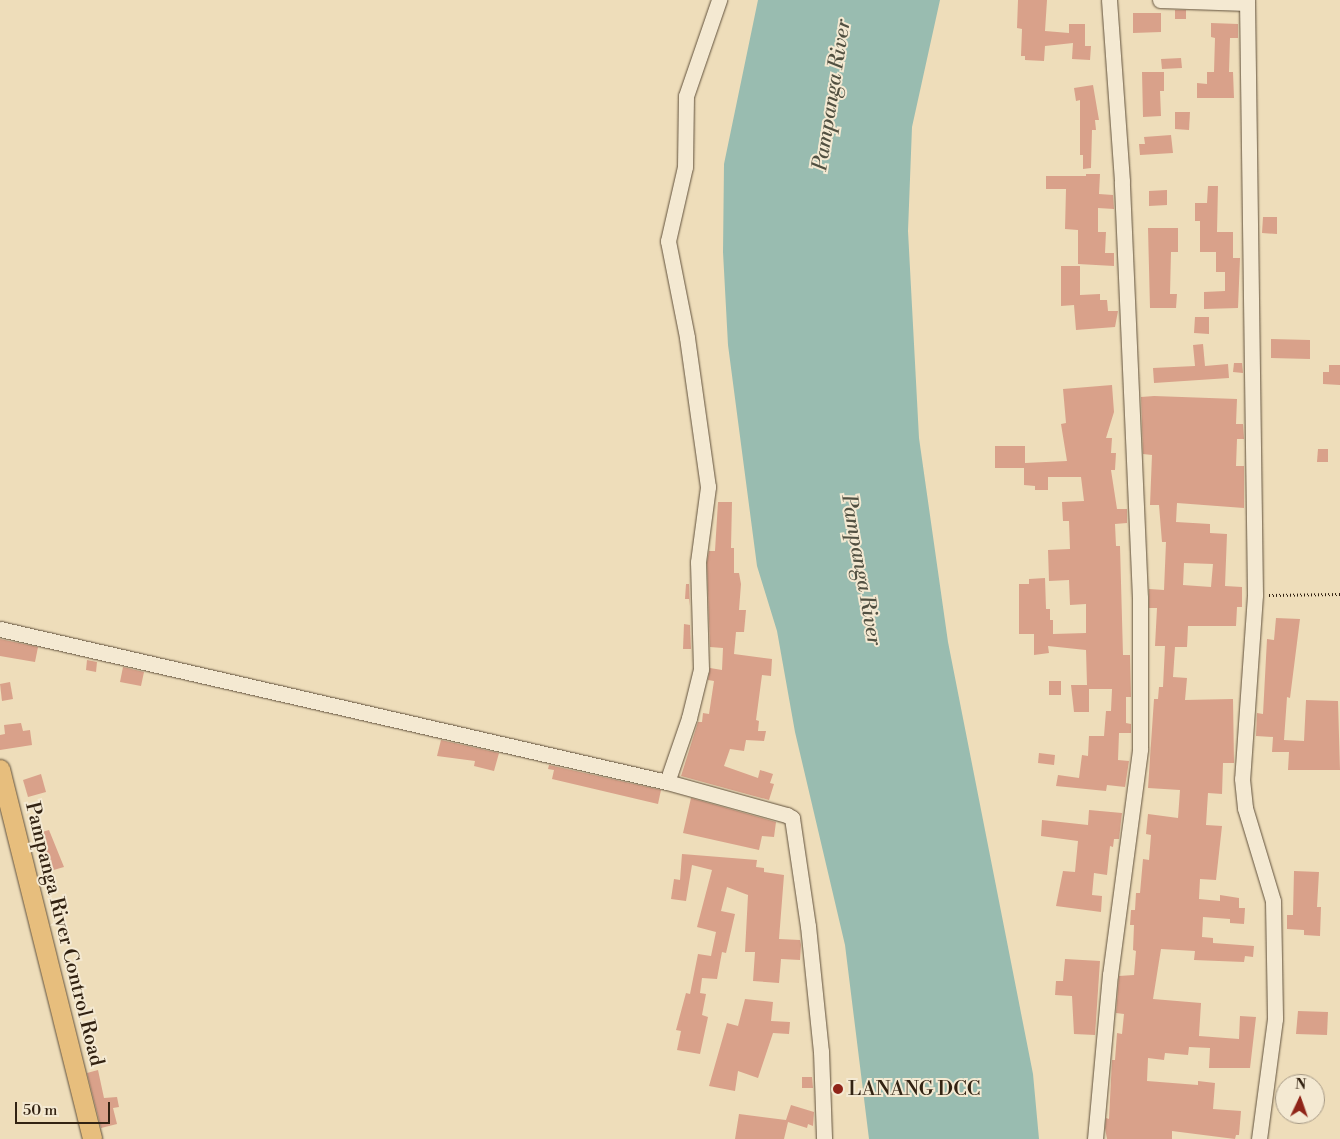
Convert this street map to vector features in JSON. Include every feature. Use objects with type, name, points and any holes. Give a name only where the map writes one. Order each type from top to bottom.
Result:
[{"type":"main road","name":"Pampanga River Control Road","points":[[0,769],[92,1139]]},
{"type":"street","points":[[667,782],[694,701],[700,669],[698,562],[708,487],[687,337],[668,241],[685,167],[686,96],[719,0]]},
{"type":"street","points":[[1095,1139],[1110,975],[1140,749],[1139,588],[1122,181],[1109,0]]},
{"type":"street","points":[[1160,0],[1247,2],[1255,595],[1243,794],[1272,901],[1275,1019],[1259,1139]]},
{"type":"street","points":[[0,629],[667,782],[792,818],[814,984],[824,1139]]},
{"type":"path","points":[[1255,595],[1340,594]]},
{"type":"water","name":"Pampanga River","points":[[758,0],[940,0],[912,127],[908,231],[919,438],[948,642],[1033,1074],[1039,1139],[869,1139],[845,945],[795,732],[777,631],[757,566],[728,345],[723,252],[724,164]]},
{"type":"building","points":[[1018,0],[1047,0],[1045,31],[1069,33],[1069,24],[1085,24],[1085,46],[1091,46],[1090,60],[1072,59],[1073,43],[1045,46],[1044,61],[1025,60],[1025,56],[1021,56],[1022,29],[1017,28]]},
{"type":"building","points":[[1175,10],[1186,10],[1186,19],[1175,19]]},
{"type":"building","points":[[1133,13],[1161,13],[1161,32],[1133,33]]},
{"type":"building","points":[[1211,23],[1238,24],[1238,38],[1230,38],[1229,72],[1233,72],[1234,98],[1197,98],[1197,83],[1207,84],[1207,72],[1214,72],[1215,38],[1211,37]]},
{"type":"building","points":[[1181,58],[1182,68],[1162,69],[1161,59]]},
{"type":"building","points":[[1142,72],[1164,72],[1164,91],[1160,91],[1161,116],[1143,117]]},
{"type":"building","points":[[1093,85],[1099,120],[1095,120],[1096,130],[1092,130],[1091,168],[1083,169],[1083,155],[1080,155],[1080,100],[1076,101],[1074,88]]},
{"type":"building","points":[[1175,112],[1190,112],[1189,130],[1175,129]]},
{"type":"building","points":[[1171,135],[1173,153],[1140,155],[1139,144],[1145,144],[1144,137]]},
{"type":"building","points":[[1086,174],[1100,174],[1099,194],[1113,195],[1114,209],[1098,208],[1098,232],[1106,232],[1105,253],[1114,253],[1114,266],[1078,264],[1078,230],[1065,229],[1066,189],[1046,189],[1046,176],[1086,176]]},
{"type":"building","points":[[1208,186],[1218,186],[1217,232],[1233,232],[1233,258],[1240,258],[1238,308],[1204,309],[1204,292],[1225,291],[1225,272],[1216,272],[1216,252],[1200,252],[1200,221],[1195,221],[1195,203],[1207,203]]},
{"type":"building","points":[[1167,190],[1167,205],[1149,206],[1149,191]]},
{"type":"building","points":[[1263,217],[1277,217],[1277,234],[1262,233]]},
{"type":"building","points":[[1148,228],[1178,228],[1178,252],[1171,252],[1170,294],[1177,294],[1176,308],[1150,308]]},
{"type":"building","points":[[1061,266],[1080,266],[1080,295],[1100,294],[1100,300],[1107,300],[1108,311],[1118,311],[1115,327],[1076,330],[1074,305],[1061,306]]},
{"type":"building","points":[[1195,317],[1209,317],[1209,334],[1194,333]]},
{"type":"building","points":[[1271,339],[1310,340],[1310,359],[1271,358]]},
{"type":"building","points":[[1203,344],[1205,366],[1228,364],[1229,378],[1154,383],[1153,368],[1195,366],[1193,345]]},
{"type":"building","points":[[1234,363],[1242,363],[1243,373],[1233,372]]},
{"type":"building","points":[[1329,365],[1340,365],[1340,385],[1323,384],[1323,372],[1329,372]]},
{"type":"building","points":[[1112,385],[1114,412],[1106,438],[1112,438],[1111,453],[1116,453],[1115,470],[1111,470],[1117,509],[1127,509],[1127,523],[1115,524],[1116,546],[1120,546],[1123,655],[1130,655],[1131,697],[1126,697],[1126,723],[1131,724],[1131,733],[1119,733],[1118,760],[1129,761],[1125,787],[1107,785],[1106,791],[1056,786],[1058,775],[1079,778],[1082,755],[1088,756],[1089,736],[1104,736],[1106,711],[1111,711],[1112,689],[1089,689],[1089,712],[1074,712],[1071,685],[1087,685],[1086,650],[1048,646],[1049,653],[1034,655],[1034,634],[1019,634],[1019,584],[1029,584],[1029,579],[1045,578],[1046,609],[1050,609],[1050,620],[1053,620],[1053,634],[1086,633],[1086,604],[1070,605],[1069,580],[1049,581],[1048,550],[1070,549],[1069,521],[1063,521],[1062,502],[1084,501],[1081,477],[1048,477],[1048,490],[1035,490],[1035,486],[1024,485],[1024,468],[995,468],[995,446],[1025,446],[1025,463],[1067,461],[1061,424],[1066,423],[1063,389]]},
{"type":"building","points":[[1141,397],[1237,399],[1236,424],[1243,424],[1244,439],[1237,439],[1236,466],[1244,466],[1244,508],[1177,503],[1176,522],[1210,524],[1210,533],[1227,534],[1225,586],[1242,587],[1242,607],[1237,607],[1236,626],[1188,626],[1187,647],[1175,647],[1173,677],[1187,678],[1185,700],[1233,699],[1234,763],[1223,763],[1222,794],[1208,793],[1206,825],[1222,826],[1216,880],[1200,879],[1199,899],[1220,901],[1220,895],[1239,898],[1239,908],[1245,908],[1244,924],[1230,923],[1230,919],[1203,917],[1202,937],[1213,938],[1213,943],[1254,946],[1253,957],[1245,956],[1244,962],[1194,960],[1195,951],[1161,949],[1153,999],[1201,1003],[1199,1036],[1239,1039],[1240,1016],[1256,1017],[1250,1068],[1209,1068],[1210,1048],[1189,1047],[1188,1055],[1165,1053],[1164,1060],[1148,1058],[1147,1081],[1198,1085],[1198,1081],[1215,1083],[1213,1109],[1241,1111],[1239,1135],[1236,1135],[1235,1139],[1172,1131],[1172,1139],[1107,1139],[1105,1128],[1106,1118],[1109,1119],[1112,1060],[1115,1060],[1117,1033],[1122,1034],[1124,1014],[1116,1013],[1119,976],[1134,975],[1136,951],[1133,950],[1134,925],[1130,925],[1131,910],[1135,910],[1136,893],[1140,893],[1143,859],[1149,860],[1151,835],[1146,834],[1148,814],[1178,818],[1180,790],[1148,788],[1154,699],[1158,699],[1159,687],[1163,687],[1165,646],[1155,646],[1157,608],[1149,608],[1149,589],[1164,590],[1166,542],[1162,542],[1159,505],[1150,505],[1152,455],[1143,454]],"holes":[[[1184,563],[1213,564],[1211,587],[1183,585]]]},
{"type":"building","points":[[1318,449],[1328,449],[1328,462],[1317,462]]},
{"type":"building","points":[[718,502],[732,502],[731,548],[734,548],[734,573],[739,573],[741,584],[739,610],[746,610],[744,632],[736,632],[734,654],[772,659],[771,676],[762,675],[756,720],[759,721],[758,731],[766,731],[764,741],[746,740],[744,751],[730,749],[724,766],[758,778],[760,770],[773,774],[770,783],[774,784],[769,800],[681,776],[698,722],[702,722],[703,713],[709,714],[714,681],[708,680],[710,668],[722,670],[723,648],[710,647],[707,562],[709,551],[715,551]]},
{"type":"building","points":[[686,584],[689,584],[690,606],[689,599],[685,599]]},
{"type":"building","points":[[1276,618],[1300,619],[1290,698],[1287,697],[1284,740],[1304,741],[1306,700],[1338,701],[1340,770],[1288,770],[1289,752],[1272,752],[1273,737],[1256,736],[1257,713],[1263,714],[1267,639],[1274,640]]},
{"type":"building","points":[[684,624],[690,625],[691,649],[683,649]]},
{"type":"building","points":[[0,639],[38,647],[35,662],[0,656]]},
{"type":"building","points":[[87,660],[97,662],[96,672],[86,670]]},
{"type":"building","points":[[123,667],[144,672],[141,686],[120,682]]},
{"type":"building","points":[[1049,681],[1061,681],[1061,695],[1049,695]]},
{"type":"building","points":[[10,682],[13,699],[2,701],[0,684]]},
{"type":"building","points":[[21,723],[23,731],[30,730],[32,745],[0,750],[0,735],[5,734],[4,725]]},
{"type":"building","points":[[441,740],[499,753],[494,771],[474,766],[475,761],[437,756]]},
{"type":"building","points":[[1039,753],[1055,755],[1054,765],[1038,763]]},
{"type":"building","points":[[549,765],[661,790],[658,804],[552,779],[554,770],[548,769]]},
{"type":"building","points":[[41,774],[46,792],[28,797],[23,780]]},
{"type":"building","points":[[691,798],[776,822],[774,837],[762,836],[759,850],[683,833]]},
{"type":"building","points":[[1089,810],[1122,813],[1119,839],[1114,839],[1113,847],[1110,846],[1107,875],[1094,873],[1092,895],[1102,896],[1101,912],[1056,906],[1063,871],[1075,872],[1078,841],[1041,836],[1042,820],[1088,825]]},
{"type":"building","points":[[49,830],[64,867],[43,873],[38,856],[44,854],[38,833]]},
{"type":"building","points":[[682,854],[757,860],[756,867],[764,868],[764,872],[784,875],[779,939],[800,940],[801,945],[800,960],[781,959],[779,983],[753,981],[755,952],[745,952],[748,895],[727,887],[721,911],[735,914],[726,953],[722,952],[717,979],[702,978],[700,993],[706,994],[702,1015],[708,1017],[700,1054],[677,1050],[681,1031],[676,1030],[686,993],[690,994],[698,954],[711,956],[716,932],[697,927],[712,870],[692,865],[686,901],[671,899],[674,879],[680,880]]},
{"type":"building","points":[[1294,871],[1319,872],[1317,907],[1321,907],[1320,936],[1304,935],[1304,930],[1287,929],[1287,915],[1293,915]]},
{"type":"building","points":[[1065,959],[1100,961],[1095,1035],[1074,1034],[1072,996],[1055,995],[1056,981],[1063,981]]},
{"type":"building","points":[[745,999],[773,1002],[771,1021],[790,1022],[789,1034],[773,1033],[758,1078],[738,1071],[735,1091],[709,1086],[727,1023],[738,1026]]},
{"type":"building","points":[[1298,1011],[1328,1012],[1327,1035],[1296,1034]]},
{"type":"building","points":[[98,1070],[104,1098],[117,1097],[119,1107],[113,1108],[117,1124],[101,1128],[87,1073]]},
{"type":"building","points":[[802,1077],[812,1077],[813,1088],[802,1088]]},
{"type":"building","points":[[791,1105],[814,1112],[813,1126],[808,1124],[807,1128],[788,1122],[784,1139],[735,1139],[739,1114],[786,1120]]},
{"type":"place","name":"LANANG DCC","points":[[838,1089]]}]
